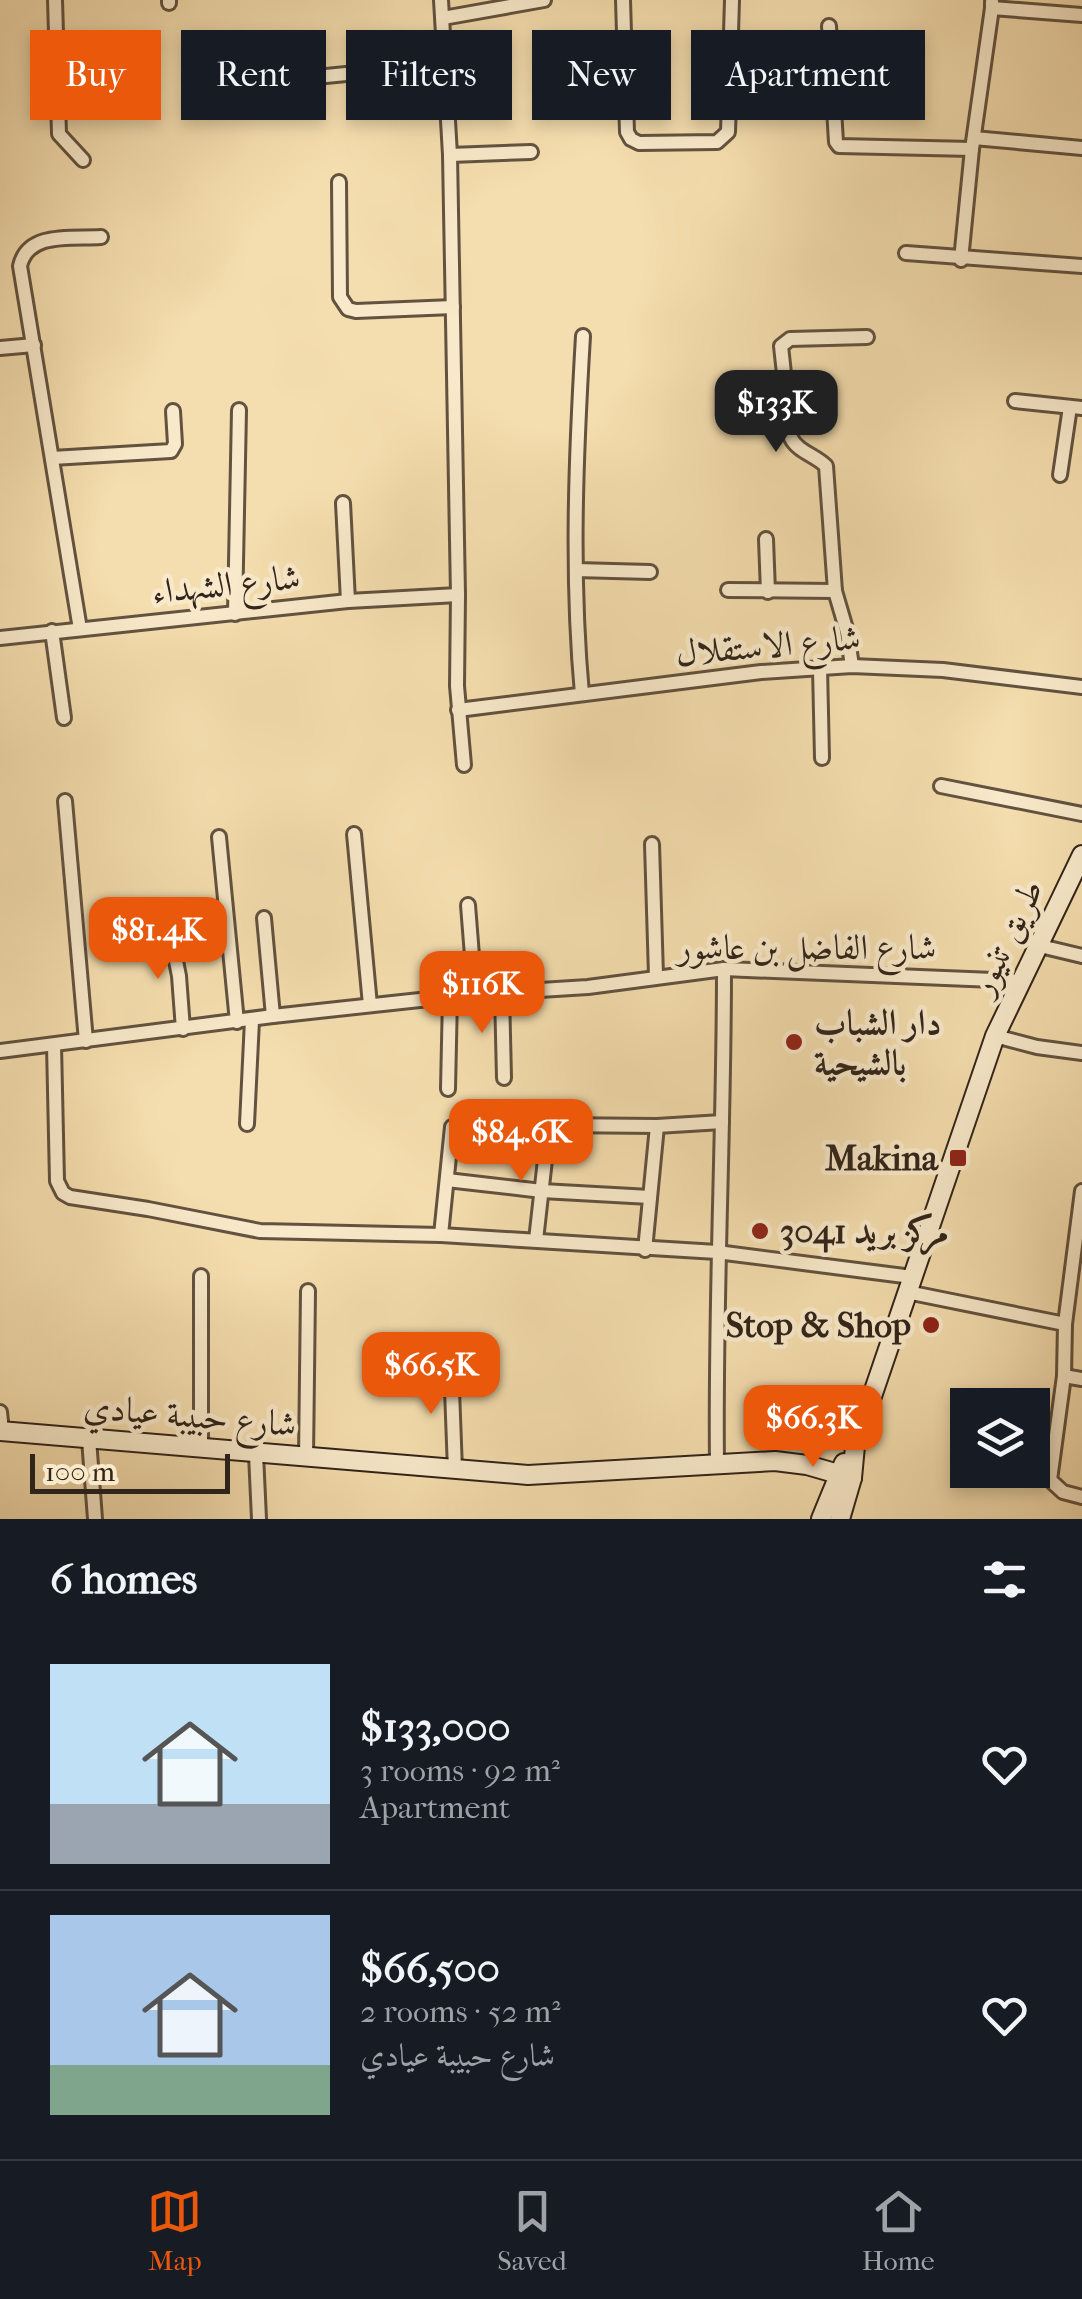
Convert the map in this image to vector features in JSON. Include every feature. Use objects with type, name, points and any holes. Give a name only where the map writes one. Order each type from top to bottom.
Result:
[{"type":"street","points":[[55,0],[59,134],[84,160]]},
{"type":"street","points":[[440,0],[444,30]]},
{"type":"street","points":[[443,18],[544,0]]},
{"type":"street","points":[[623,0],[627,132],[640,143],[717,142],[728,132],[732,0]]},
{"type":"street","points":[[961,260],[992,4],[1082,14]]},
{"type":"street","points":[[829,26],[839,146],[973,143],[1082,148]]},
{"type":"street","points":[[448,120],[458,710],[464,765]]},
{"type":"street","points":[[450,155],[531,152]]},
{"type":"street","points":[[339,182],[340,297],[345,306],[356,312],[454,307]]},
{"type":"street","points":[[80,629],[20,266],[25,252],[37,241],[101,237]]},
{"type":"street","points":[[906,253],[1082,266]]},
{"type":"street","points":[[582,694],[576,632],[575,484],[583,336]]},
{"type":"street","points":[[852,666],[835,592],[826,466],[791,438],[781,346],[790,339],[867,337]]},
{"type":"street","points":[[0,348],[34,345]]},
{"type":"street","points":[[1015,400],[1076,408],[1060,475]]},
{"type":"street","points":[[235,614],[239,410]]},
{"type":"street","points":[[52,458],[171,450],[175,444],[173,411]]},
{"type":"street","points":[[343,503],[348,601]]},
{"type":"street","points":[[766,539],[768,592]]},
{"type":"street","points":[[576,570],[650,572]]},
{"type":"street","points":[[728,590],[835,592]]},
{"type":"street","name":"شارع الشهداء","points":[[0,638],[348,601],[458,595]]},
{"type":"street","points":[[52,632],[64,718]]},
{"type":"street","name":"شارع الاستقلال","points":[[458,710],[761,672],[852,666],[942,670],[1082,687]]},
{"type":"street","points":[[820,668],[822,758]]},
{"type":"street","points":[[941,786],[1082,814]]},
{"type":"street","points":[[65,801],[86,1040]]},
{"type":"street","points":[[354,834],[370,1006]]},
{"type":"street","points":[[218,837],[237,1022]]},
{"type":"street","points":[[652,844],[656,976]]},
{"type":"street","name":"طريق تنيور","points":[[821,1519],[845,1476],[995,1036],[1082,855]]},
{"type":"street","points":[[468,905],[475,994]]},
{"type":"street","points":[[264,918],[273,1016]]},
{"type":"street","points":[[170,930],[184,1029]]},
{"type":"street","points":[[1036,945],[1082,956]]},
{"type":"street","points":[[717,1463],[724,969]]},
{"type":"street","name":"شارع الفاضل بن عاشور","points":[[0,1051],[273,1016],[724,969],[1019,981]]},
{"type":"street","points":[[502,993],[504,1078]]},
{"type":"street","points":[[448,1089],[450,997]]},
{"type":"street","points":[[247,1124],[252,1020]]},
{"type":"street","points":[[995,1036],[1082,1053]]},
{"type":"street","points":[[54,1045],[57,1181],[70,1198],[166,1212],[237,1229],[441,1234],[717,1252],[909,1285],[1064,1324]]},
{"type":"street","points":[[536,1240],[548,1133],[553,1126],[722,1122]]},
{"type":"street","points":[[646,1250],[658,1126]]},
{"type":"street","points":[[441,1234],[452,1127]]},
{"type":"street","points":[[446,1180],[542,1192],[650,1198]]},
{"type":"street","points":[[1082,1191],[1064,1324],[1064,1376],[1050,1480],[1063,1492],[1082,1497]]},
{"type":"street","points":[[201,1276],[201,1448]]},
{"type":"street","points":[[306,1458],[308,1291]]},
{"type":"street","points":[[451,1363],[455,1470]]},
{"type":"street","points":[[1064,1376],[1082,1379]]},
{"type":"street","name":"شارع حبيبة عيادي","points":[[1,1425],[90,1439],[528,1475],[775,1461],[845,1476]]},
{"type":"street","points":[[90,1439],[95,1519]]},
{"type":"street","points":[[256,1454],[259,1519]]},
{"type":"street","name":"طريق تنيور","points":[[840,1519],[845,1476]]},
{"type":"place","name":"دار الشباب بالشيحية","points":[[794,1042]]},
{"type":"place","name":"Makina","points":[[958,1158]]},
{"type":"place","name":"مركز بريد 3041","points":[[760,1231]]},
{"type":"place","name":"Stop & Shop","points":[[931,1325]]}]
